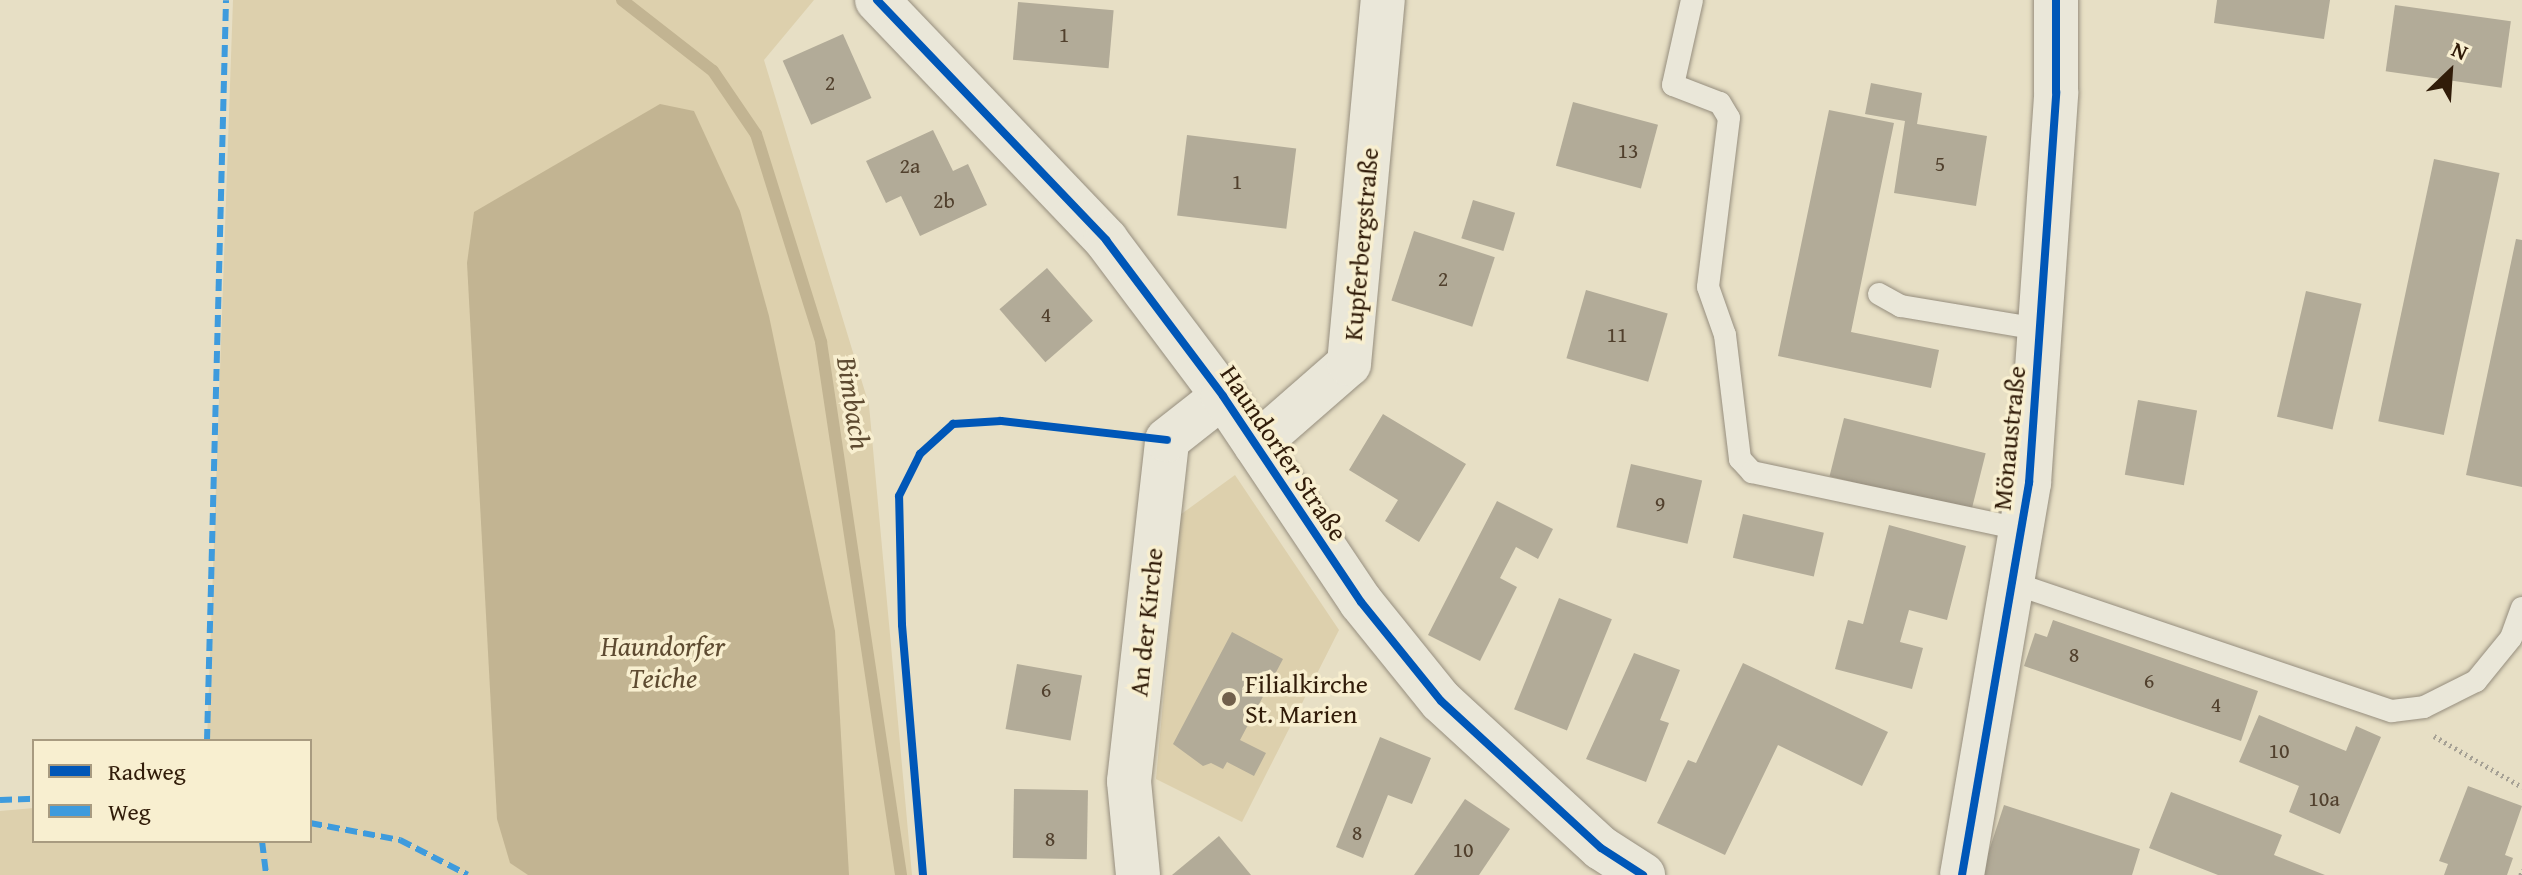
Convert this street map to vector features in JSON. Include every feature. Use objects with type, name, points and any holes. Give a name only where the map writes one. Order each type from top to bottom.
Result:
[{"type":"street","name":"Haundorfer Straße","points":[[877,0],[1106,240],[1223,396],[1361,602],[1441,701],[1601,848],[1643,875]]},
{"type":"street","name":"Kupferbergstraße","points":[[1256,445],[1349,364],[1383,0]]},
{"type":"street","name":"Mönaustraße","points":[[1962,875],[2029,483],[2056,92],[2056,0]]},
{"type":"street","name":"An der Kirche","points":[[1138,875],[1129,781],[1167,440],[1223,396]]},
{"type":"lane","name":"Mönaustraße","points":[[1692,0],[1673,85],[1720,103],[1729,118],[1708,287],[1725,335],[1740,459],[1752,472],[2020,529]]},
{"type":"lane","points":[[1879,294],[1901,306],[2039,329]]},
{"type":"lane","points":[[2010,582],[2392,711],[2424,707],[2476,681],[2511,638],[2522,608]]},
{"type":"path","points":[[2392,711],[2522,787]]},
{"type":"path","points":[[2521,875],[2522,869]]},
{"type":"shaded area","points":[[233,0],[814,0],[764,60],[869,405],[912,875],[0,875],[0,811],[32,808],[32,843],[312,843],[312,739],[207,739]]},
{"type":"shaded area","points":[[1235,475],[1339,630],[1242,822],[1156,779],[1180,515]]},
{"type":"water","name":"Haundorfer Teiche","points":[[660,104],[694,111],[740,211],[769,316],[835,631],[849,875],[528,875],[510,863],[497,819],[467,263],[474,212]]},
{"type":"building","points":[[2217,0],[2330,0],[2324,39],[2214,23]]},
{"type":"building","points":[[1018,2],[1114,10],[1109,68],[1013,60]]},
{"type":"building","points":[[2395,5],[2511,21],[2502,88],[2386,71]]},
{"type":"building","points":[[843,34],[871,98],[811,125],[783,61]]},
{"type":"building","points":[[1871,83],[1922,93],[1917,124],[1987,136],[1976,206],[1894,193],[1905,121],[1865,114]]},
{"type":"building","points":[[1573,102],[1658,125],[1641,189],[1556,166]]},
{"type":"building","points":[[1829,110],[1894,123],[1851,332],[1939,350],[1931,388],[1778,356]]},
{"type":"building","points":[[933,130],[953,171],[968,164],[987,205],[920,236],[901,196],[886,203],[866,161]]},
{"type":"building","points":[[1187,135],[1296,148],[1286,229],[1177,215]]},
{"type":"building","points":[[2434,159],[2500,173],[2444,435],[2378,421]]},
{"type":"building","points":[[1473,200],[1515,213],[1503,251],[1461,238]]},
{"type":"building","points":[[1414,231],[1495,257],[1472,327],[1391,300]]},
{"type":"building","points":[[2516,239],[2522,240],[2522,487],[2466,475]]},
{"type":"building","points":[[1047,268],[1093,321],[1045,362],[999,309]]},
{"type":"building","points":[[1586,290],[1668,313],[1648,382],[1566,358]]},
{"type":"building","points":[[2306,291],[2362,304],[2333,430],[2277,417]]},
{"type":"building","points":[[2138,400],[2197,410],[2184,485],[2125,475]]},
{"type":"building","points":[[1383,414],[1466,464],[1419,542],[1385,521],[1398,500],[1349,470]]},
{"type":"building","points":[[1844,418],[1986,453],[1971,512],[1829,476]]},
{"type":"building","points":[[1631,464],[1702,480],[1688,544],[1616,527]]},
{"type":"building","points":[[1497,501],[1553,529],[1538,559],[1516,547],[1500,578],[1517,587],[1480,661],[1428,635]]},
{"type":"building","points":[[1743,514],[1824,533],[1814,577],[1733,558]]},
{"type":"building","points":[[1889,525],[1966,546],[1947,620],[1909,610],[1900,642],[1923,648],[1912,689],[1835,669],[1848,620],[1863,624]]},
{"type":"building","points":[[1559,598],[1612,619],[1567,731],[1514,709]]},
{"type":"building","points":[[2053,620],[2258,691],[2241,741],[2024,666],[2035,633],[2047,637]]},
{"type":"building","name":"Filialkirche St. Marien","points":[[1232,632],[1283,659],[1240,740],[1266,753],[1254,776],[1227,762],[1223,769],[1211,763],[1203,766],[1173,744]]},
{"type":"building","points":[[1634,653],[1680,670],[1660,720],[1669,723],[1646,782],[1586,759]]},
{"type":"building","points":[[1743,663],[1888,732],[1862,786],[1778,745],[1725,855],[1657,823],[1688,760],[1696,763]]},
{"type":"building","points":[[1017,664],[1082,675],[1071,740],[1006,729]]},
{"type":"building","points":[[2259,715],[2346,751],[2356,726],[2381,737],[2340,834],[2289,812],[2299,786],[2239,762]]},
{"type":"building","points":[[1380,737],[1431,758],[1412,804],[1388,795],[1363,858],[1336,847]]},
{"type":"building","points":[[2468,786],[2522,806],[2505,855],[2513,858],[2507,875],[2444,875],[2448,864],[2439,861]]},
{"type":"building","points":[[1014,789],[1088,790],[1087,859],[1013,858]]},
{"type":"building","points":[[2171,792],[2282,835],[2274,855],[2325,875],[2218,875],[2149,848]]},
{"type":"building","points":[[1465,799],[1510,829],[1479,875],[1414,875]]},
{"type":"building","points":[[2004,805],[2140,849],[2132,875],[1981,875]]},
{"type":"building","points":[[1219,836],[1251,875],[1172,875]]},
{"type":"waterway","name":"Bimbach","points":[[622,0],[713,71],[756,134],[821,342],[901,875]]},
{"type":"marked path","points":[[207,739],[226,0]]},
{"type":"marked path","points":[[0,800],[32,799]]},
{"type":"marked path","points":[[312,823],[400,840],[468,875]]},
{"type":"marked path","points":[[262,843],[266,875]]},
{"type":"cycle path","points":[[877,0],[1106,240],[1223,396],[1361,602],[1441,701],[1601,848],[1643,875]]},
{"type":"cycle path","points":[[1962,875],[2029,483],[2056,92],[2056,0]]},
{"type":"cycle path","points":[[923,875],[902,625],[899,496],[920,454],[953,424],[1001,421],[1167,440]]},
{"type":"place","name":"Filialkirche St. Marien","points":[[1229,699]]}]
